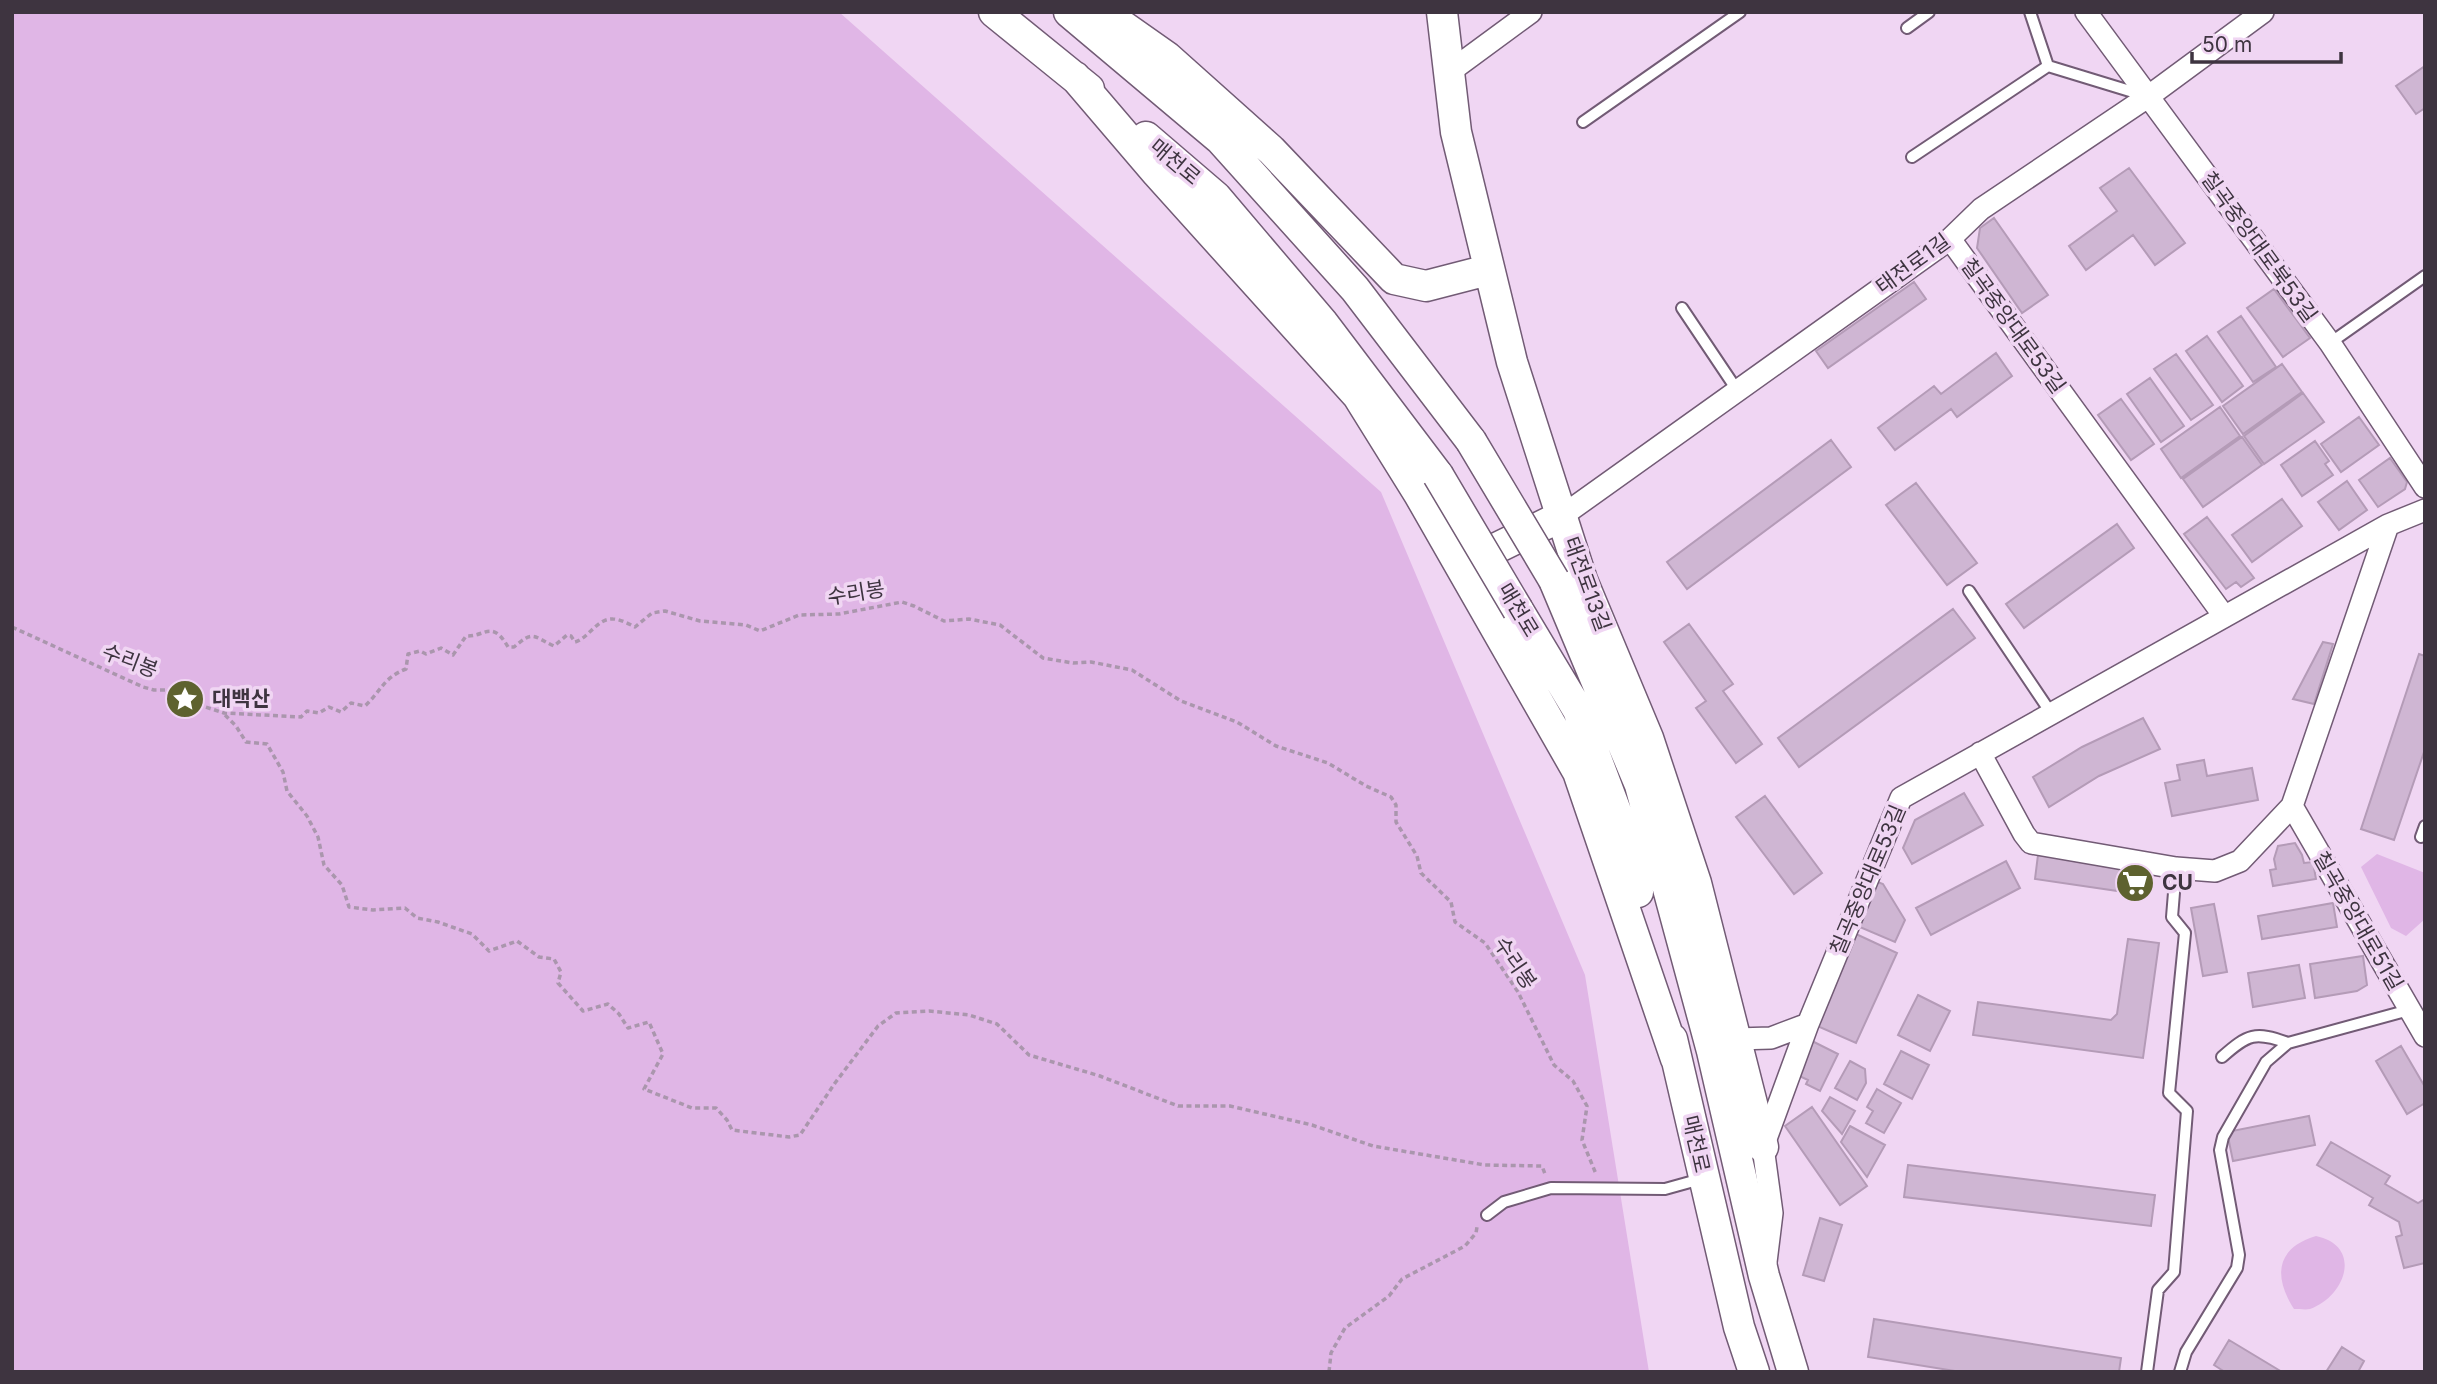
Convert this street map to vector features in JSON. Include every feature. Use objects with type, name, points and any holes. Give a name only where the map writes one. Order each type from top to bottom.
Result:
[{"type":"main road","name":"매천로","points":[[994,12],[1216,197],[1323,323],[1438,475],[1578,710],[1617,814],[1650,935],[1739,1327],[1754,1372]]},
{"type":"main road","name":"매천로","points":[[1069,12],[1220,139],[1355,289],[1471,441],[1554,580],[1640,785],[1712,1051],[1765,1276],[1793,1372]]},
{"type":"main road","points":[[1102,12],[1167,57],[1271,150],[1394,279],[1426,286],[1483,271],[1490,272]]},
{"type":"main road","name":"태전로13길","points":[[1441,12],[1456,132],[1512,362],[1582,580],[1653,751],[1696,883],[1763,1147]]},
{"type":"main road","points":[[1075,77],[1157,173],[1358,396],[1419,494],[1578,772],[1676,1059]]},
{"type":"main road","points":[[1459,566],[1562,516]]},
{"type":"street","points":[[1448,73],[1531,12]]},
{"type":"street","name":"칠곡중앙대로북53길","points":[[2086,12],[2330,343],[2425,486]]},
{"type":"street","name":"태전로1길","points":[[1562,516],[1950,239],[1981,209],[2149,96],[2263,12]]},
{"type":"street","name":"칠곡중앙대로53길","points":[[1950,239],[2224,616]]},
{"type":"street","name":"칠곡중앙대로53길","points":[[1765,1276],[1772,1213],[1763,1147],[1808,1024],[1901,798],[2388,525],[2425,510]]},
{"type":"street","points":[[1980,752],[2031,843],[2176,868],[2215,871],[2240,861],[2292,806],[2388,525]]},
{"type":"street","name":"칠곡중앙대로51길","points":[[2292,806],[2425,1037]]},
{"type":"street","points":[[1736,1039],[1770,1038],[1808,1024]]},
{"type":"lane","points":[[1583,122],[1740,12]]},
{"type":"lane","points":[[1907,28],[1929,12]]},
{"type":"lane","points":[[2030,12],[2049,66]]},
{"type":"lane","points":[[2049,66],[2149,96]]},
{"type":"lane","points":[[1912,157],[2049,66]]},
{"type":"lane","points":[[2330,343],[2425,276]]},
{"type":"lane","points":[[1682,307],[1737,390]]},
{"type":"lane","points":[[1969,591],[2051,713]]},
{"type":"lane","points":[[2147,1372],[2158,1290],[2174,1272],[2187,1111],[2169,1093],[2186,933],[2172,917],[2176,868]]},
{"type":"lane","points":[[2180,1372],[2186,1352],[2237,1268],[2239,1255],[2220,1150],[2223,1137],[2266,1062],[2288,1043],[2409,1010]]},
{"type":"lane","points":[[2222,1057],[2239,1042],[2252,1036],[2267,1036],[2288,1043]]},
{"type":"lane","points":[[1487,1215],[1504,1202],[1551,1188],[1665,1189],[1704,1178]]},
{"type":"path","name":"수리봉","points":[[12,627],[143,687],[176,690],[193,703],[224,713],[300,717],[307,711],[319,713],[329,707],[341,712],[351,703],[365,706],[391,675],[406,669],[408,654],[420,651],[426,654],[441,648],[453,654],[458,651],[466,636],[482,631],[491,631],[503,639],[508,647],[514,648],[526,636],[535,635],[554,646],[566,635],[571,636],[575,642],[582,640],[603,622],[613,619],[635,626],[652,613],[665,611],[700,621],[746,625],[760,631],[799,615],[839,614],[902,602],[944,621],[969,620],[999,625],[1043,658],[1073,663],[1091,662],[1132,670],[1181,701],[1237,722],[1276,746],[1328,764],[1391,797],[1396,805],[1396,822],[1417,856],[1420,873],[1451,902],[1455,922],[1485,943],[1518,992],[1554,1065],[1573,1080],[1587,1106],[1582,1140],[1590,1165],[1604,1188]]},
{"type":"path","points":[[224,713],[246,742],[267,744],[283,772],[288,791],[307,816],[318,837],[324,865],[342,885],[349,907],[373,910],[405,908],[417,918],[472,934],[489,951],[517,941],[539,957],[554,959],[561,972],[558,983],[583,1011],[608,1004],[628,1028],[649,1022],[663,1054],[644,1090],[692,1108],[716,1108],[732,1130],[789,1137],[800,1135],[878,1026],[895,1013],[929,1011],[969,1015],[997,1024],[1028,1055],[1100,1076],[1178,1106],[1230,1106],[1312,1125],[1373,1146],[1485,1165],[1542,1166],[1551,1188]]},
{"type":"path","points":[[1329,1372],[1331,1353],[1345,1328],[1389,1296],[1402,1279],[1465,1246],[1476,1233],[1477,1222],[1487,1215]]},
{"type":"shaded area","points":[[12,12],[839,12],[1381,492],[1585,975],[1649,1372],[12,1372]]},
{"type":"shaded area","points":[[2377,854],[2425,873],[2425,919],[2406,936],[2391,928],[2361,867]]},
{"type":"shaded area","points":[[2316,1236],[2331,1241],[2340,1250],[2344,1271],[2333,1294],[2323,1303],[2310,1309],[2294,1309],[2283,1285],[2282,1265],[2293,1248]]},
{"type":"building","points":[[2425,66],[2425,108],[2416,114],[2396,86]]},
{"type":"building","points":[[2129,168],[2185,243],[2155,265],[2133,235],[2086,270],[2069,246],[2117,211],[2100,188]]},
{"type":"building","points":[[1994,218],[2048,295],[2022,313],[1977,248],[1980,228]]},
{"type":"building","points":[[1914,282],[1926,299],[1828,368],[1816,351]]},
{"type":"building","points":[[2274,289],[2310,338],[2283,357],[2247,308]]},
{"type":"building","points":[[2241,316],[2276,367],[2253,382],[2218,332]]},
{"type":"building","points":[[2207,336],[2243,386],[2222,402],[2186,351]]},
{"type":"building","points":[[1996,353],[2012,376],[1957,417],[1951,409],[1895,450],[1878,428],[1934,386],[1941,394]]},
{"type":"building","points":[[2176,354],[2213,405],[2191,420],[2154,369]]},
{"type":"building","points":[[2282,364],[2302,392],[2243,434],[2223,406]]},
{"type":"building","points":[[2150,378],[2184,426],[2161,442],[2127,394]]},
{"type":"building","points":[[2303,393],[2324,422],[2264,464],[2244,436]]},
{"type":"building","points":[[2121,399],[2154,444],[2131,460],[2098,415]]},
{"type":"building","points":[[2220,407],[2240,436],[2181,478],[2161,449]]},
{"type":"building","points":[[2359,417],[2379,445],[2341,472],[2321,444]]},
{"type":"building","points":[[2242,437],[2262,465],[2203,507],[2183,479]]},
{"type":"building","points":[[1831,440],[1851,467],[1687,589],[1667,562]]},
{"type":"building","points":[[2315,441],[2329,461],[2325,464],[2333,475],[2302,496],[2281,465]]},
{"type":"building","points":[[2390,458],[2407,482],[2405,489],[2378,507],[2359,480]]},
{"type":"building","points":[[2347,481],[2367,510],[2339,530],[2318,502]]},
{"type":"building","points":[[1916,483],[1977,563],[1947,585],[1886,505]]},
{"type":"building","points":[[2282,499],[2302,526],[2252,562],[2232,535]]},
{"type":"building","points":[[2207,517],[2254,578],[2241,587],[2236,582],[2226,589],[2184,534]]},
{"type":"building","points":[[2117,524],[2134,548],[2024,628],[2006,604]]},
{"type":"building","points":[[1953,609],[1975,638],[1799,767],[1778,738]]},
{"type":"building","points":[[1689,624],[1733,684],[1723,691],[1762,744],[1736,763],[1696,708],[1706,701],[1664,642]]},
{"type":"building","points":[[2323,642],[2333,644],[2314,704],[2293,699]]},
{"type":"building","points":[[2419,654],[2425,656],[2425,749],[2394,840],[2361,829]]},
{"type":"building","points":[[2143,718],[2160,749],[2099,776],[2049,807],[2033,777],[2082,747]]},
{"type":"building","points":[[2204,760],[2207,776],[2252,768],[2258,800],[2172,816],[2165,783],[2180,780],[2177,765]]},
{"type":"building","points":[[1964,793],[1983,825],[1912,864],[1903,848],[1915,820]]},
{"type":"building","points":[[1765,796],[1822,873],[1794,894],[1736,817]]},
{"type":"building","points":[[2295,843],[2304,863],[2313,862],[2316,879],[2273,886],[2270,870],[2276,869],[2274,859],[2278,846]]},
{"type":"building","points":[[2038,855],[2149,872],[2145,895],[2035,879]]},
{"type":"building","points":[[2006,861],[2020,888],[1931,935],[1916,908]]},
{"type":"building","points":[[1875,881],[1883,884],[1905,920],[1895,942],[1855,925]]},
{"type":"building","points":[[2333,903],[2337,927],[2262,939],[2258,916]]},
{"type":"building","points":[[2214,904],[2227,972],[2203,976],[2191,908]]},
{"type":"building","points":[[1856,934],[1897,953],[1856,1043],[1815,1025]]},
{"type":"building","points":[[2128,939],[2159,943],[2143,1058],[1973,1035],[1978,1002],[2111,1020],[2117,1014]]},
{"type":"building","points":[[2363,956],[2367,985],[2357,991],[2315,998],[2310,964]]},
{"type":"building","points":[[2299,965],[2305,998],[2253,1007],[2248,973]]},
{"type":"building","points":[[1918,995],[1950,1011],[1930,1051],[1898,1035]]},
{"type":"building","points":[[1812,1041],[1838,1054],[1820,1091],[1806,1084],[1808,1080],[1795,1074]]},
{"type":"building","points":[[2401,1046],[2425,1087],[2425,1103],[2407,1114],[2376,1061]]},
{"type":"building","points":[[1901,1051],[1929,1065],[1912,1099],[1884,1084]]},
{"type":"building","points":[[1850,1061],[1865,1069],[1866,1083],[1857,1100],[1835,1088]]},
{"type":"building","points":[[1877,1089],[1901,1103],[1884,1133],[1866,1123],[1873,1111],[1867,1107]]},
{"type":"building","points":[[1830,1097],[1855,1111],[1842,1134],[1822,1111]]},
{"type":"building","points":[[1812,1107],[1867,1186],[1840,1205],[1785,1126]]},
{"type":"building","points":[[2309,1116],[2315,1145],[2233,1161],[2227,1132]]},
{"type":"building","points":[[1850,1126],[1885,1145],[1867,1177],[1841,1142]]},
{"type":"building","points":[[2331,1142],[2390,1176],[2385,1184],[2418,1203],[2425,1199],[2425,1263],[2404,1268],[2396,1237],[2402,1235],[2399,1222],[2369,1205],[2373,1198],[2317,1165]]},
{"type":"building","points":[[1908,1165],[2155,1195],[2151,1226],[1904,1197]]},
{"type":"building","points":[[1820,1218],[1842,1225],[1824,1281],[1803,1275]]},
{"type":"building","points":[[1874,1319],[2121,1358],[2119,1372],[1961,1372],[1868,1357]]},
{"type":"building","points":[[2229,1340],[2282,1372],[2225,1372],[2214,1365]]},
{"type":"building","points":[[2342,1347],[2364,1361],[2358,1372],[2326,1372]]},
{"type":"place","name":"대백산","points":[[185,699]]},
{"type":"place","name":"CU","points":[[2135,883]]}]
